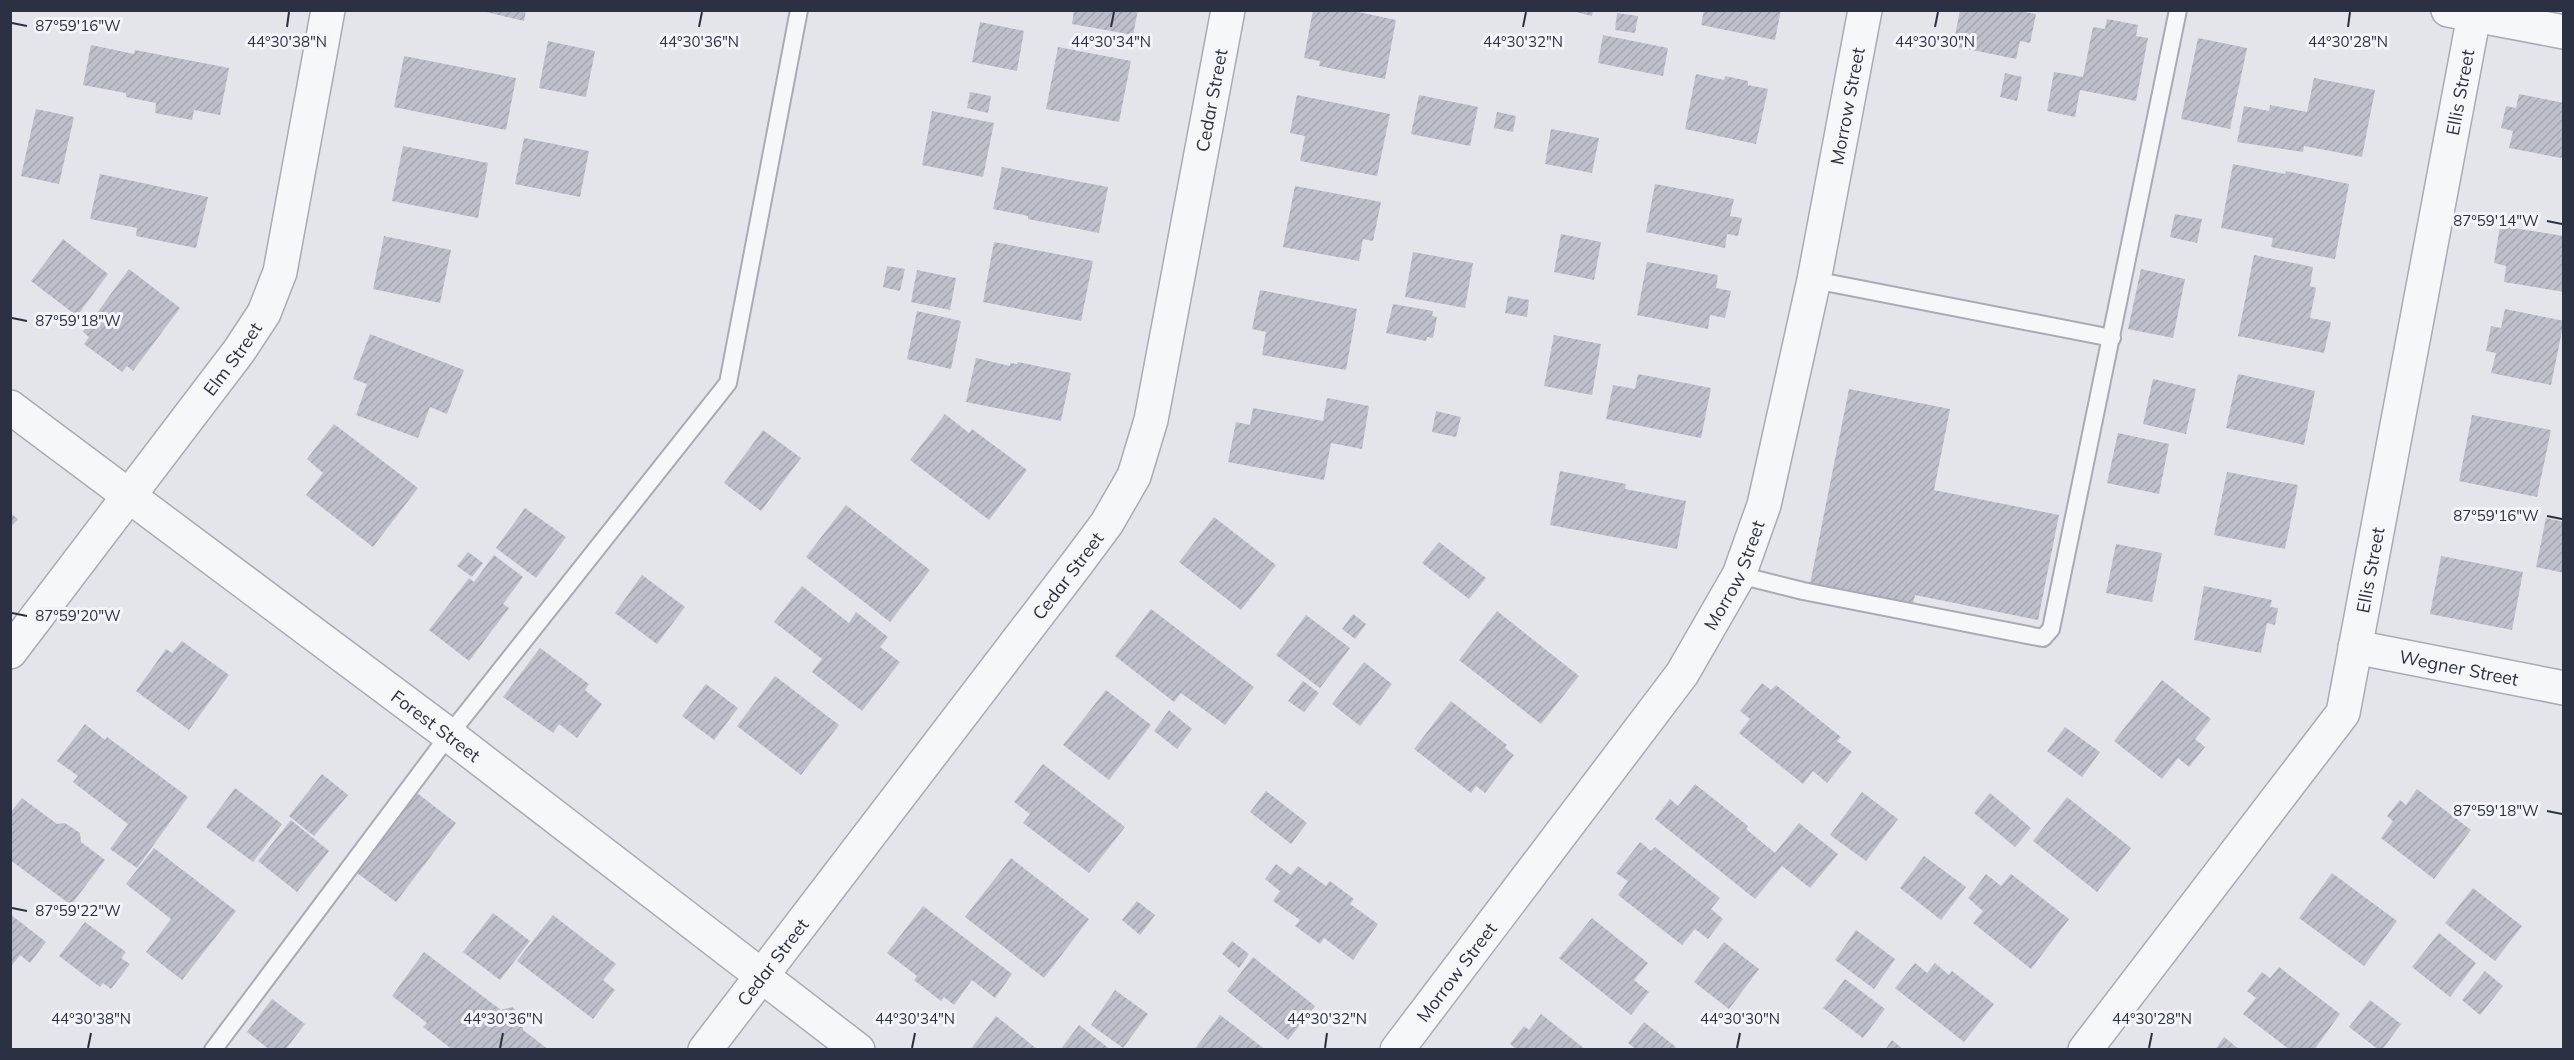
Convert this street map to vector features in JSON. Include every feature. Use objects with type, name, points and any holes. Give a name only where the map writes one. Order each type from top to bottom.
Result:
[{"type":"street","name":"Elm Street","points":[[10,651],[239,351],[264,313],[280,272],[328,10]]},
{"type":"street","name":"Cedar Street","points":[[705,1050],[1078,562],[1107,523],[1134,476],[1151,420],[1228,10]]},
{"type":"street","name":"Morrow Street","points":[[1397,1050],[1682,674],[1739,575],[1764,505],[1814,280],[1865,10]]},
{"type":"street","points":[[2466,12],[2564,32]]},
{"type":"street","name":"Ellis Street","points":[[2085,1050],[2343,713],[2466,12]]},
{"type":"street","name":"Forest Street","points":[[10,407],[449,735],[858,1050]]},
{"type":"street","name":"Wegner Street","points":[[2355,647],[2564,688]]},
{"type":"lane","points":[[213,1050],[449,735],[728,383],[799,10]]},
{"type":"lane","points":[[1739,575],[1803,591],[2043,638],[2051,629],[2178,10]]},
{"type":"lane","points":[[1814,280],[2112,338]]},
{"type":"building","points":[[478,10],[526,10],[524,21]]},
{"type":"building","points":[[1074,10],[1138,10],[1133,35],[1072,24]]},
{"type":"building","points":[[1313,10],[1349,10],[1396,20],[1385,79],[1319,66],[1320,61],[1304,58]]},
{"type":"building","points":[[1568,10],[1593,10],[1592,16]]},
{"type":"building","points":[[1704,10],[1781,10],[1775,40],[1701,25]]},
{"type":"building","points":[[1960,10],[2026,10],[2025,12],[2036,14],[2030,43],[2020,41],[2016,59],[1953,46]]},
{"type":"building","points":[[1617,13],[1638,16],[1635,33],[1615,30]]},
{"type":"building","points":[[2107,19],[2138,25],[2136,36],[2148,38],[2136,101],[2080,90],[2075,117],[2047,111],[2054,72],[2083,77],[2093,27],[2105,29]]},
{"type":"building","points":[[980,22],[1024,31],[1017,71],[972,62]]},
{"type":"building","points":[[1603,35],[1668,48],[1663,76],[1598,63]]},
{"type":"building","points":[[2198,38],[2247,48],[2230,129],[2181,119]]},
{"type":"building","points":[[548,41],[595,51],[586,97],[539,88]]},
{"type":"building","points":[[91,45],[134,54],[135,50],[229,68],[220,115],[194,110],[192,120],[155,113],[156,103],[126,97],[126,93],[83,85]]},
{"type":"building","points":[[1058,47],[1131,61],[1119,122],[1046,109]]},
{"type":"building","points":[[404,56],[516,78],[506,130],[394,107]]},
{"type":"building","points":[[2005,73],[2022,77],[2017,101],[2000,97]]},
{"type":"building","points":[[1696,74],[1724,80],[1725,76],[1748,81],[1748,85],[1768,89],[1756,144],[1685,129]]},
{"type":"building","points":[[2314,78],[2375,90],[2362,157],[2304,146],[2303,152],[2237,142],[2244,106],[2269,111],[2270,105],[2307,112]]},
{"type":"building","points":[[970,92],[991,96],[988,113],[967,108]]},
{"type":"building","points":[[2519,94],[2564,103],[2564,154],[2561,158],[2509,148],[2513,131],[2501,128],[2506,106],[2516,108]]},
{"type":"building","points":[[1297,95],[1390,114],[1377,176],[1300,161],[1305,136],[1290,133]]},
{"type":"building","points":[[1419,95],[1478,107],[1470,146],[1411,134]]},
{"type":"building","points":[[36,109],[74,117],[59,184],[21,176]]},
{"type":"building","points":[[932,111],[994,123],[983,177],[922,165]]},
{"type":"building","points":[[1497,112],[1516,116],[1513,132],[1494,128]]},
{"type":"building","points":[[1551,129],[1599,138],[1592,173],[1545,164]]},
{"type":"building","points":[[524,138],[589,151],[580,197],[515,184]]},
{"type":"building","points":[[403,146],[488,163],[478,218],[392,201]]},
{"type":"building","points":[[2233,164],[2285,174],[2286,171],[2349,184],[2335,259],[2271,247],[2273,238],[2221,228]]},
{"type":"building","points":[[1002,167],[1108,187],[1099,233],[1028,219],[1028,216],[993,209]]},
{"type":"building","points":[[100,174],[208,197],[196,248],[136,236],[137,228],[90,219]]},
{"type":"building","points":[[1655,184],[1734,199],[1730,216],[1742,218],[1738,236],[1727,234],[1725,248],[1646,232]]},
{"type":"building","points":[[1295,186],[1381,202],[1373,241],[1363,239],[1359,261],[1283,247]]},
{"type":"building","points":[[2175,214],[2202,219],[2197,243],[2170,237]]},
{"type":"building","points":[[2500,226],[2564,236],[2564,292],[2504,282],[2506,266],[2494,263]]},
{"type":"building","points":[[1561,234],[1601,242],[1594,280],[1554,272]]},
{"type":"building","points":[[384,236],[451,250],[440,303],[373,289]]},
{"type":"building","points":[[63,239],[108,274],[77,316],[31,281]]},
{"type":"building","points":[[994,242],[1093,261],[1081,321],[983,302]]},
{"type":"building","points":[[1413,252],[1473,263],[1465,308],[1405,297]]},
{"type":"building","points":[[2254,255],[2313,267],[2310,286],[2316,288],[2310,318],[2331,322],[2324,353],[2238,336]]},
{"type":"building","points":[[1647,262],[1718,275],[1716,288],[1731,291],[1725,318],[1710,315],[1708,329],[1637,315]]},
{"type":"building","points":[[887,266],[905,269],[900,291],[883,287]]},
{"type":"building","points":[[129,269],[180,308],[133,371],[127,366],[122,372],[84,344],[89,337],[83,332]]},
{"type":"building","points":[[2141,269],[2185,279],[2173,338],[2128,329]]},
{"type":"building","points":[[917,270],[956,278],[950,310],[911,302]]},
{"type":"building","points":[[1260,290],[1357,309],[1346,370],[1262,355],[1266,332],[1252,329]]},
{"type":"building","points":[[1508,296],[1529,300],[1527,317],[1505,313]]},
{"type":"building","points":[[1393,304],[1433,311],[1432,316],[1437,317],[1433,338],[1427,337],[1426,341],[1386,333]]},
{"type":"building","points":[[2505,309],[2564,321],[2551,385],[2491,373],[2496,353],[2486,351],[2491,326],[2501,328]]},
{"type":"building","points":[[917,311],[961,321],[951,369],[907,359]]},
{"type":"building","points":[[370,334],[464,370],[447,414],[430,407],[418,438],[356,415],[367,384],[353,379]]},
{"type":"building","points":[[1554,335],[1601,344],[1592,395],[1544,386]]},
{"type":"building","points":[[976,358],[1010,366],[1010,363],[1017,364],[1018,362],[1071,373],[1061,421],[966,402]]},
{"type":"building","points":[[1638,374],[1711,388],[1701,438],[1606,419],[1613,385],[1635,389]]},
{"type":"building","points":[[2238,374],[2315,391],[2304,445],[2226,428]]},
{"type":"building","points":[[2153,379],[2196,389],[2186,434],[2143,424]]},
{"type":"building","points":[[1849,389],[1950,409],[1934,490],[2059,515],[2038,620],[1915,595],[1913,604],[1810,584]]},
{"type":"building","points":[[1327,398],[1369,406],[1362,449],[1331,443],[1324,480],[1228,462],[1236,422],[1250,425],[1253,408],[1323,421]]},
{"type":"building","points":[[1436,411],[1461,417],[1456,437],[1432,432]]},
{"type":"building","points":[[945,414],[969,433],[972,429],[1027,470],[989,520],[910,460]]},
{"type":"building","points":[[2472,415],[2551,430],[2537,497],[2459,481]]},
{"type":"building","points":[[334,424],[418,488],[373,547],[306,495],[323,473],[307,459]]},
{"type":"building","points":[[763,430],[801,458],[761,511],[724,483]]},
{"type":"building","points":[[2118,433],[2169,444],[2159,494],[2107,483]]},
{"type":"building","points":[[1560,471],[1626,484],[1625,489],[1686,501],[1677,549],[1550,525]]},
{"type":"building","points":[[2227,472],[2298,485],[2285,549],[2214,535]]},
{"type":"building","points":[[846,505],[930,570],[890,622],[806,557]]},
{"type":"building","points":[[525,508],[566,537],[536,578],[496,548]]},
{"type":"building","points":[[10,513],[18,519],[10,528]]},
{"type":"building","points":[[1214,517],[1276,565],[1241,610],[1179,562]]},
{"type":"building","points":[[2546,518],[2564,522],[2564,573],[2536,567]]},
{"type":"building","points":[[1439,542],[1486,578],[1469,599],[1422,563]]},
{"type":"building","points":[[2116,544],[2162,553],[2152,602],[2106,593]]},
{"type":"building","points":[[468,552],[483,563],[472,577],[457,566]]},
{"type":"building","points":[[494,555],[523,577],[503,604],[509,608],[469,661],[429,630],[469,578],[474,582]]},
{"type":"building","points":[[2441,556],[2523,572],[2512,630],[2430,614]]},
{"type":"building","points":[[642,575],[685,607],[657,644],[615,613]]},
{"type":"building","points":[[802,586],[849,623],[856,612],[888,637],[880,647],[900,662],[862,711],[812,672],[822,659],[774,622]]},
{"type":"building","points":[[2204,586],[2272,600],[2270,607],[2278,608],[2275,625],[2267,623],[2261,653],[2194,640]]},
{"type":"building","points":[[1151,609],[1254,687],[1225,725],[1181,693],[1174,702],[1115,656]]},
{"type":"building","points":[[1497,611],[1579,676],[1541,724],[1459,660]]},
{"type":"building","points":[[1353,614],[1366,624],[1355,639],[1342,629]]},
{"type":"building","points":[[1306,615],[1350,648],[1320,688],[1276,655]]},
{"type":"building","points":[[182,641],[229,675],[189,730],[136,691],[166,649],[172,653]]},
{"type":"building","points":[[540,648],[589,684],[585,690],[602,704],[577,738],[559,724],[553,733],[503,697]]},
{"type":"building","points":[[1364,662],[1392,684],[1360,726],[1332,704]]},
{"type":"building","points":[[775,676],[839,725],[801,775],[737,726]]},
{"type":"building","points":[[2162,680],[2211,719],[2195,739],[2205,747],[2189,767],[2178,758],[2162,779],[2114,741]]},
{"type":"building","points":[[1303,681],[1319,693],[1304,712],[1288,701]]},
{"type":"building","points":[[1762,683],[1771,690],[1776,685],[1841,737],[1837,741],[1852,752],[1827,783],[1813,771],[1803,784],[1739,733],[1750,719],[1740,711]]},
{"type":"building","points":[[706,684],[738,708],[714,740],[682,716]]},
{"type":"building","points":[[1106,690],[1151,725],[1109,780],[1063,745]]},
{"type":"building","points":[[1451,701],[1507,745],[1505,748],[1514,755],[1485,793],[1476,786],[1471,793],[1414,749]]},
{"type":"building","points":[[1169,710],[1192,729],[1177,749],[1154,731]]},
{"type":"building","points":[[85,724],[105,740],[107,737],[188,797],[137,868],[110,849],[128,824],[73,782],[78,776],[57,761]]},
{"type":"building","points":[[2065,727],[2100,752],[2082,777],[2047,751]]},
{"type":"building","points":[[1043,764],[1125,827],[1089,873],[1023,823],[1030,814],[1014,802]]},
{"type":"building","points":[[322,774],[348,795],[314,836],[289,816]]},
{"type":"building","points":[[1695,784],[1748,826],[1746,829],[1775,853],[1799,823],[1838,854],[1810,888],[1782,866],[1755,899],[1655,819],[1670,799],[1678,806]]},
{"type":"building","points":[[235,788],[282,824],[253,862],[206,827]]},
{"type":"building","points":[[2417,789],[2471,830],[2434,879],[2381,838],[2393,821],[2387,816],[2400,800],[2406,805]]},
{"type":"building","points":[[1266,791],[1307,823],[1291,844],[1250,812]]},
{"type":"building","points":[[1862,792],[1898,819],[1866,861],[1830,835]]},
{"type":"building","points":[[417,793],[456,823],[396,902],[356,872]]},
{"type":"building","points":[[1990,793],[2031,828],[2015,847],[1974,813]]},
{"type":"building","points":[[2067,797],[2131,848],[2097,892],[2033,841]]},
{"type":"building","points":[[22,798],[57,824],[65,823],[80,833],[81,842],[105,860],[71,905],[10,860],[10,813]]},
{"type":"building","points":[[291,820],[329,851],[297,892],[258,861]]},
{"type":"building","points":[[1640,842],[1651,851],[1655,847],[1720,898],[1711,909],[1723,919],[1708,939],[1695,929],[1682,945],[1618,895],[1628,881],[1616,873]]},
{"type":"building","points":[[154,848],[236,911],[182,980],[146,952],[171,919],[126,884]]},
{"type":"building","points":[[1924,856],[1966,887],[1941,920],[1900,888]]},
{"type":"building","points":[[1011,858],[1089,919],[1044,978],[965,917]]},
{"type":"building","points":[[1276,864],[1291,875],[1298,866],[1326,886],[1330,881],[1354,899],[1350,904],[1378,924],[1353,960],[1324,938],[1320,944],[1295,926],[1300,920],[1273,901],[1280,891],[1265,879]]},
{"type":"building","points":[[2332,873],[2397,921],[2364,966],[2299,918]]},
{"type":"building","points":[[1986,874],[2001,886],[2011,874],[2069,919],[2031,969],[1973,923],[1983,911],[1968,898]]},
{"type":"building","points":[[2473,888],[2522,926],[2495,961],[2445,923]]},
{"type":"building","points":[[1137,901],[1155,915],[1140,935],[1122,920]]},
{"type":"building","points":[[923,906],[1012,974],[995,998],[972,980],[954,1005],[944,997],[941,1001],[914,980],[917,976],[887,953]]},
{"type":"building","points":[[493,913],[530,941],[500,980],[463,952]]},
{"type":"building","points":[[10,914],[46,942],[30,963],[20,955],[10,968]]},
{"type":"building","points":[[553,915],[616,964],[603,980],[615,990],[593,1019],[517,961]]},
{"type":"building","points":[[1592,918],[1648,963],[1634,980],[1649,992],[1631,1015],[1559,958]]},
{"type":"building","points":[[85,922],[126,952],[121,958],[130,964],[111,989],[103,983],[100,987],[59,956]]},
{"type":"building","points":[[1856,930],[1895,959],[1874,989],[1835,960]]},
{"type":"building","points":[[2439,933],[2476,963],[2450,997],[2412,967]]},
{"type":"building","points":[[1232,941],[1249,954],[1239,968],[1222,954]]},
{"type":"building","points":[[1724,942],[1759,969],[1729,1009],[1694,982]]},
{"type":"building","points":[[424,952],[501,1010],[512,1007],[523,1017],[523,1030],[549,1050],[453,1050],[423,1027],[427,1023],[392,996]]},
{"type":"building","points":[[1253,957],[1315,1006],[1288,1040],[1227,991]]},
{"type":"building","points":[[1915,963],[1927,973],[1935,963],[1949,975],[1952,971],[1994,1004],[1964,1042],[1895,988]]},
{"type":"building","points":[[2279,967],[2340,1014],[2314,1050],[2290,1050],[2243,1014],[2256,998],[2247,991],[2262,972],[2270,978]]},
{"type":"building","points":[[2485,971],[2503,986],[2480,1015],[2462,1000]]},
{"type":"building","points":[[1845,979],[1885,1009],[1863,1038],[1823,1008]]},
{"type":"building","points":[[1115,990],[1148,1014],[1123,1048],[1091,1025]]},
{"type":"building","points":[[272,999],[305,1024],[285,1050],[270,1050],[247,1032]]},
{"type":"building","points":[[2370,1000],[2401,1024],[2382,1050],[2349,1027]]},
{"type":"building","points":[[1541,1014],[1586,1050],[1513,1050],[1515,1048],[1510,1044],[1524,1026],[1529,1030]]},
{"type":"building","points":[[1220,1015],[1266,1050],[1194,1050]]},
{"type":"building","points":[[996,1016],[1038,1050],[970,1050]]},
{"type":"building","points":[[1644,1022],[1676,1047],[1674,1050],[1637,1050],[1628,1043]]},
{"type":"building","points":[[1079,1025],[1111,1050],[1060,1050]]},
{"type":"building","points":[[2224,1037],[2240,1050],[2215,1050]]},
{"type":"building","points":[[1892,1040],[1904,1050],[1885,1050]]}]
